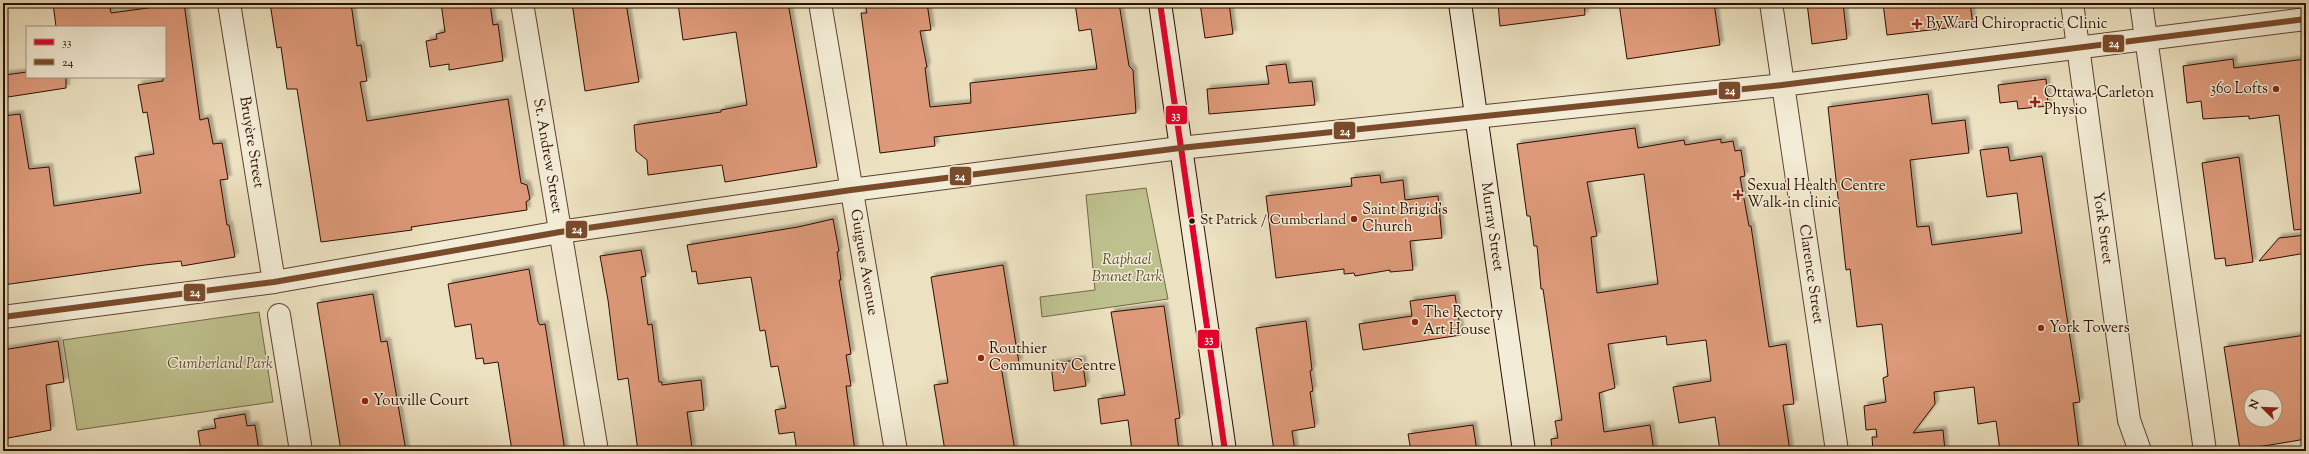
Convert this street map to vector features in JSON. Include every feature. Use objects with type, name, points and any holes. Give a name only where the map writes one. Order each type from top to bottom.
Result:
[{"type":"street","name":"Bruyère Street","points":[[229,3],[274,282]]},
{"type":"street","name":"St. Andrew Street","points":[[522,3],[597,451]]},
{"type":"street","name":"Guigues Avenue","points":[[820,3],[896,451]]},
{"type":"street","points":[[1160,3],[1225,451]]},
{"type":"street","name":"Murray Street","points":[[1460,3],[1524,451]]},
{"type":"street","name":"Clarence Street","points":[[1771,3],[1837,451]]},
{"type":"street","name":"York Street","points":[[2072,3],[2129,420],[2140,451]]},
{"type":"street","points":[[2141,3],[2205,451]]},
{"type":"street","points":[[3,317],[274,282],[560,232],[851,190],[1180,148],[1782,84],[2306,19]]},
{"type":"street","points":[[279,315],[301,451]]},
{"type":"green space","name":"Raphael Brunet Park","points":[[1146,188],[1168,299],[1042,317],[1040,297],[1095,290],[1086,195]]},
{"type":"green space","name":"Cumberland Park","points":[[259,312],[273,402],[77,430],[63,340]]},
{"type":"building","points":[[53,3],[109,3],[111,13],[184,3],[200,120],[208,118],[213,144],[222,143],[228,179],[220,180],[227,225],[229,225],[235,257],[182,266],[181,261],[145,265],[3,285],[3,116],[20,114],[29,169],[49,167],[54,206],[141,193],[135,157],[154,154],[147,112],[143,113],[138,85],[163,81],[163,78],[166,78],[166,26],[56,26]]},
{"type":"building","points":[[270,3],[351,3],[357,46],[361,45],[367,81],[360,82],[367,121],[508,99],[521,183],[527,185],[530,199],[526,202],[527,210],[411,227],[412,230],[321,242],[297,89],[287,89],[281,47],[277,48]]},
{"type":"building","points":[[441,3],[490,3],[493,25],[498,24],[503,61],[449,70],[449,64],[430,67],[426,41],[437,39],[436,34],[445,32]]},
{"type":"building","points":[[572,3],[626,3],[639,82],[585,91]]},
{"type":"building","points":[[678,3],[788,3],[817,167],[725,182],[722,165],[648,175],[647,160],[636,151],[634,125],[721,112],[721,110],[747,105],[736,32],[683,40]]},
{"type":"building","points":[[865,3],[927,3],[931,30],[920,31],[927,67],[925,68],[930,107],[971,103],[970,83],[1097,69],[1091,29],[1079,31],[1075,3],[1119,3],[1129,66],[1133,70],[1136,113],[934,137],[935,146],[880,153],[861,13],[867,13]]},
{"type":"building","points":[[1200,3],[1229,3],[1233,34],[1205,38]]},
{"type":"building","points":[[1498,3],[1584,3],[1585,15],[1500,26]]},
{"type":"building","points":[[1619,3],[1714,3],[1720,45],[1627,59]]},
{"type":"building","points":[[1807,3],[1843,3],[1847,39],[1812,44]]},
{"type":"building","points":[[1883,3],[1970,3],[1973,25],[1887,35]]},
{"type":"building","points":[[2233,59],[2234,68],[2306,59],[2306,229],[2294,230],[2279,115],[2249,119],[2249,116],[2203,119],[2201,101],[2187,103],[2183,66]]},
{"type":"building","points":[[1286,64],[1289,83],[1312,81],[1315,105],[1209,114],[1207,89],[1269,84],[1266,66]]},
{"type":"building","points":[[26,72],[26,78],[66,78],[66,88],[8,97],[5,75]]},
{"type":"building","points":[[2046,79],[2048,106],[2018,109],[2017,101],[2000,103],[1998,85]]},
{"type":"building","points":[[1928,94],[1932,124],[1965,120],[1969,153],[1910,160],[1917,227],[1929,226],[1932,245],[2022,233],[2017,193],[1987,197],[1980,150],[2008,147],[2010,161],[2042,156],[2080,402],[2073,403],[2079,449],[2063,451],[2000,451],[1996,421],[1978,424],[1974,387],[1934,392],[1935,404],[1913,433],[1943,430],[1945,451],[1873,451],[1872,437],[1877,437],[1876,429],[1866,430],[1864,406],[1886,402],[1883,378],[1888,376],[1882,324],[1857,327],[1850,269],[1846,270],[1828,107]]},
{"type":"building","points":[[1635,128],[1638,148],[1684,140],[1685,145],[1721,139],[1721,143],[1733,141],[1735,151],[1741,150],[1745,176],[1740,177],[1749,226],[1751,226],[1769,347],[1786,344],[1794,404],[1783,405],[1790,451],[1720,451],[1715,417],[1679,423],[1673,387],[1711,381],[1706,340],[1667,345],[1666,336],[1608,344],[1615,388],[1599,393],[1604,432],[1650,425],[1654,451],[1552,451],[1551,439],[1558,438],[1555,421],[1562,420],[1543,289],[1541,289],[1537,246],[1534,246],[1530,216],[1527,216],[1517,144]],"holes":[[[1644,174],[1658,284],[1597,293],[1591,237],[1597,236],[1587,182]]]},
{"type":"building","points":[[2239,157],[2253,262],[2226,266],[2225,258],[2215,259],[2202,163]]},
{"type":"building","name":"Saint Brigid's Church","points":[[1380,175],[1381,183],[1403,180],[1405,200],[1438,196],[1442,238],[1410,241],[1413,270],[1390,272],[1390,270],[1355,276],[1354,273],[1344,274],[1344,269],[1276,278],[1266,196],[1352,186],[1351,178]]},
{"type":"building","points":[[833,219],[839,251],[837,252],[841,280],[839,280],[851,354],[846,355],[851,386],[846,386],[855,451],[797,451],[794,432],[779,434],[775,410],[786,408],[778,366],[771,367],[765,330],[760,331],[751,277],[698,284],[696,271],[692,272],[687,245],[798,227]]},
{"type":"building","points":[[2306,235],[2306,253],[2259,261],[2279,238]]},
{"type":"building","points":[[641,250],[646,276],[641,277],[648,325],[652,324],[659,382],[662,382],[662,385],[701,380],[704,410],[687,412],[692,448],[667,451],[638,451],[628,378],[618,380],[608,300],[600,256]]},
{"type":"building","name":"Routhier Community Centre","points":[[1003,265],[1019,363],[1001,366],[1015,451],[945,451],[934,385],[948,383],[931,277]]},
{"type":"building","points":[[529,269],[538,322],[540,325],[545,324],[565,451],[512,451],[498,362],[484,364],[483,358],[476,359],[471,324],[455,327],[448,284]]},
{"type":"building","name":"Youville Court","points":[[373,294],[381,342],[387,341],[406,451],[341,451],[317,303]]},
{"type":"building","name":"The Rectory Art House","points":[[1455,295],[1461,335],[1363,350],[1359,324],[1412,316],[1410,301]]},
{"type":"building","points":[[1164,306],[1180,418],[1175,419],[1179,451],[1132,451],[1128,420],[1101,424],[1098,399],[1125,395],[1111,312]]},
{"type":"building","points":[[1306,321],[1312,370],[1310,371],[1313,391],[1310,392],[1315,427],[1292,431],[1295,451],[1274,451],[1256,328]]},
{"type":"building","points":[[2306,335],[2306,439],[2240,450],[2224,347]]},
{"type":"building","points":[[58,341],[64,382],[46,385],[51,430],[3,439],[3,350]]},
{"type":"building","points":[[1082,359],[1086,386],[1054,391],[1051,364]]},
{"type":"building","points":[[245,414],[247,426],[255,425],[259,451],[201,451],[198,431],[216,428],[214,419]]},
{"type":"building","points":[[1473,425],[1477,451],[1411,451],[1408,434]]},
{"type":"transit line","name":"33","points":[[1160,3],[1225,451]]},
{"type":"transit line","name":"24","points":[[3,317],[274,282],[560,232],[851,190],[1180,148],[1782,85],[2306,19]]},
{"type":"place","name":"ByWard Chiropractic Clinic","points":[[1917,24]]},
{"type":"place","name":"360 Lofts","points":[[2276,89]]},
{"type":"place","name":"Ottawa-Carleton Physio","points":[[2035,102]]},
{"type":"place","name":"Sexual Health Centre Walk-in clinic","points":[[1738,195]]},
{"type":"place","name":"Saint Brigid's Church","points":[[1354,219]]},
{"type":"place","name":"St Patrick / Cumberland","points":[[1192,221]]},
{"type":"place","name":"The Rectory Art House","points":[[1415,322]]},
{"type":"place","name":"York Towers","points":[[2041,328]]},
{"type":"place","name":"Routhier Community Centre","points":[[981,358]]},
{"type":"place","name":"Youville Court","points":[[365,401]]}]
